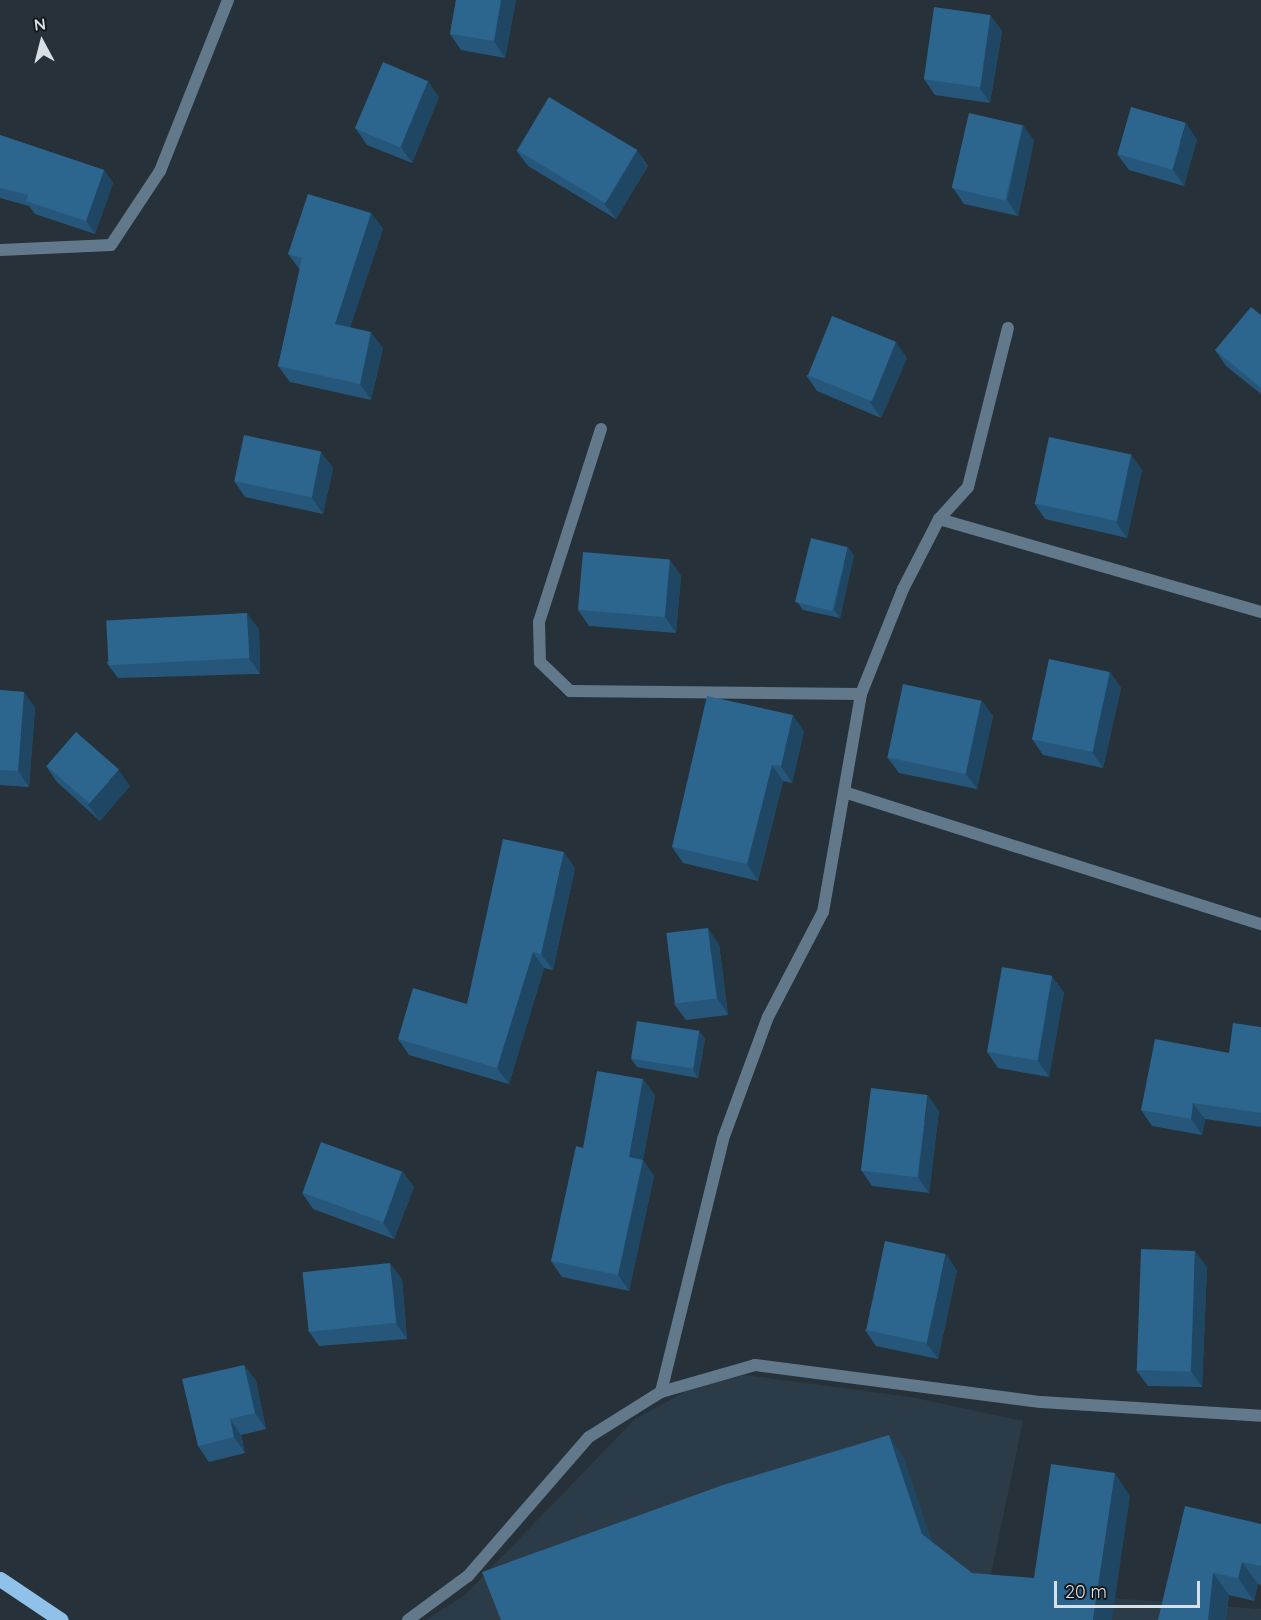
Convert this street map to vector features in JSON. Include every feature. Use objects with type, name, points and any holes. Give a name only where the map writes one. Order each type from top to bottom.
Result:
[{"type":"main road","points":[[0,1579],[61,1620]]},
{"type":"street","points":[[0,250],[111,245],[160,171],[228,0]]},
{"type":"street","points":[[661,1392],[723,1139],[768,1017],[823,912],[861,694],[903,589],[939,519],[968,487],[1008,328]]},
{"type":"street","points":[[601,429],[539,622],[540,662],[570,691],[861,694]]},
{"type":"street","points":[[939,519],[1261,612]]},
{"type":"street","points":[[844,792],[1261,924]]},
{"type":"street","points":[[408,1620],[468,1576],[589,1437],[661,1392],[755,1365],[1041,1402],[1261,1416]]},
{"type":"shaded area","points":[[745,1375],[911,1397],[1023,1421],[988,1589],[1261,1609],[1261,1620],[426,1620],[465,1595],[634,1420],[697,1385]]},
{"type":"building","points":[[456,0],[501,0],[494,41],[450,34]]},
{"type":"building","points":[[934,7],[990,15],[980,87],[924,79]]},
{"type":"building","points":[[383,62],[428,81],[400,147],[355,128]]},
{"type":"building","points":[[549,97],[637,150],[605,203],[517,150]]},
{"type":"building","points":[[1131,107],[1186,123],[1172,170],[1117,154]]},
{"type":"building","points":[[969,113],[1023,125],[1005,200],[952,188]]},
{"type":"building","points":[[0,135],[104,170],[86,221],[26,201],[28,195],[0,188]]},
{"type":"building","points":[[308,194],[371,213],[335,324],[371,332],[360,384],[278,366],[302,258],[288,254]]},
{"type":"building","points":[[1251,307],[1261,315],[1261,388],[1215,350]]},
{"type":"building","points":[[832,316],[896,342],[872,401],[808,375]]},
{"type":"building","points":[[244,435],[321,451],[312,497],[234,481]]},
{"type":"building","points":[[1049,437],[1131,454],[1117,521],[1035,504]]},
{"type":"building","points":[[811,538],[848,547],[832,611],[795,602]]},
{"type":"building","points":[[583,552],[670,560],[665,617],[578,610]]},
{"type":"building","points":[[247,613],[249,658],[109,665],[106,620]]},
{"type":"building","points":[[1049,659],[1110,672],[1093,752],[1032,739]]},
{"type":"building","points":[[903,684],[981,701],[966,774],[887,757]]},
{"type":"building","points":[[0,690],[24,692],[18,771],[0,770]]},
{"type":"building","points":[[707,696],[793,715],[781,766],[772,765],[747,864],[672,847]]},
{"type":"building","points":[[76,732],[119,769],[89,803],[46,766]]},
{"type":"building","points":[[503,839],[564,852],[541,954],[533,952],[497,1068],[398,1039],[413,988],[467,1004]]},
{"type":"building","points":[[708,928],[717,998],[675,1004],[666,933]]},
{"type":"building","points":[[1002,967],[1052,976],[1037,1061],[987,1052]]},
{"type":"building","points":[[637,1021],[699,1031],[693,1068],[631,1059]]},
{"type":"building","points":[[1233,1023],[1261,1027],[1261,1113],[1193,1103],[1191,1119],[1141,1110],[1155,1039],[1229,1053]]},
{"type":"building","points":[[597,1071],[643,1079],[629,1157],[643,1160],[618,1275],[551,1261],[576,1146],[583,1148]]},
{"type":"building","points":[[871,1088],[928,1095],[917,1177],[861,1170]]},
{"type":"building","points":[[321,1142],[402,1171],[383,1222],[303,1193]]},
{"type":"building","points":[[885,1241],[946,1254],[927,1343],[866,1330]]},
{"type":"building","points":[[1141,1249],[1195,1251],[1191,1372],[1137,1370]]},
{"type":"building","points":[[390,1263],[396,1323],[309,1332],[302,1272]]},
{"type":"building","points":[[244,1365],[255,1413],[230,1419],[234,1437],[198,1446],[182,1379]]},
{"type":"building","points":[[889,1435],[922,1534],[972,1573],[1034,1578],[1051,1464],[1115,1473],[1093,1620],[501,1620],[482,1572],[723,1485]]},
{"type":"building","points":[[1185,1506],[1261,1524],[1261,1566],[1242,1562],[1238,1578],[1213,1573],[1208,1620],[1158,1620]]}]
